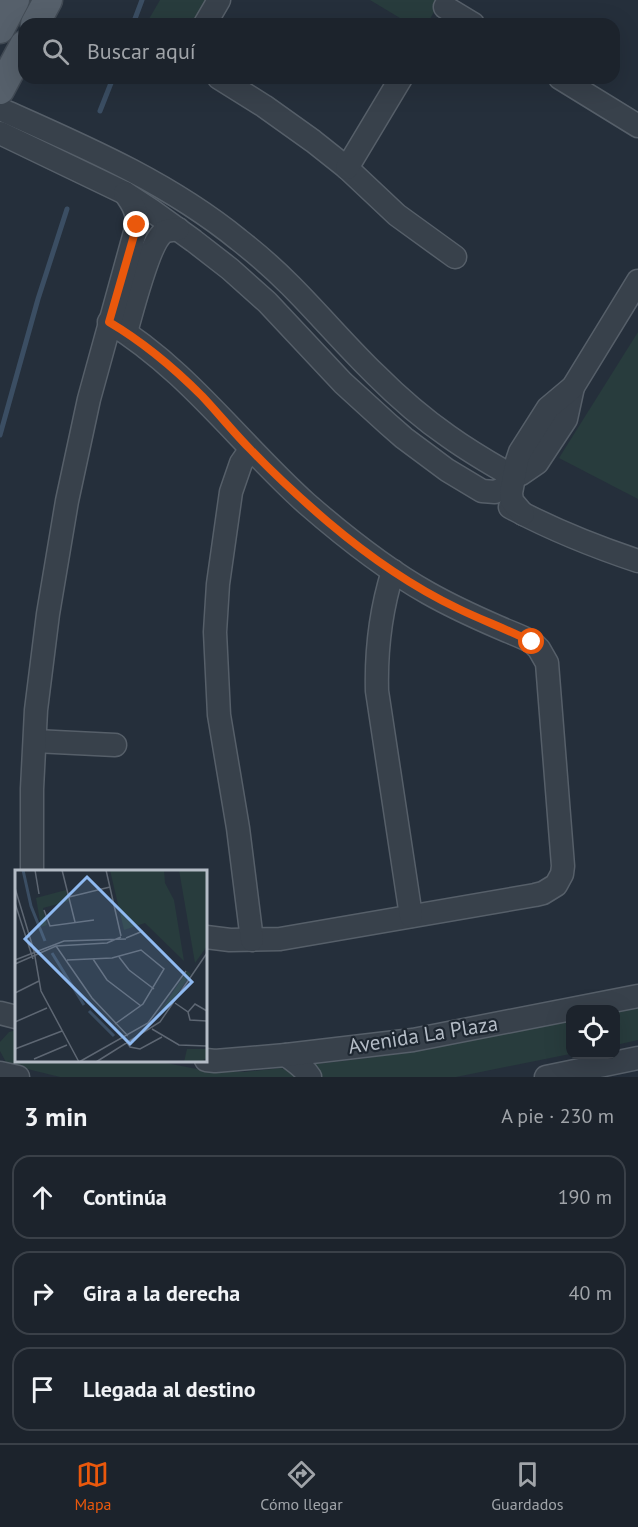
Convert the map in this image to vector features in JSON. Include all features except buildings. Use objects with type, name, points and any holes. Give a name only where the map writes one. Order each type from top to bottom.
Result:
[{"type":"main road","points":[[0,29],[15,0]]},
{"type":"main road","points":[[38,18],[48,0]]},
{"type":"main road","points":[[0,90],[18,56]]},
{"type":"street","points":[[208,18],[219,0]]},
{"type":"street","points":[[442,10],[460,18]]},
{"type":"street","points":[[228,84],[287,121],[347,168],[397,215],[455,257]]},
{"type":"street","points":[[347,168],[397,84]]},
{"type":"street","points":[[570,84],[638,126]]},
{"type":"street","points":[[0,109],[119,164],[202,212],[273,269],[368,367],[413,408],[446,435],[514,477]]},
{"type":"street","points":[[0,133],[125,193],[152,210],[230,269],[267,302],[356,396],[404,438],[447,470],[559,532],[638,561]]},
{"type":"street","points":[[117,327],[137,225],[134,206],[125,193]]},
{"type":"street","points":[[32,870],[36,710],[43,649],[67,501],[89,399],[117,327],[155,243],[163,232],[178,230]]},
{"type":"street","points":[[523,514],[511,497],[511,487],[520,452],[548,408],[573,387],[638,281]]},
{"type":"street","points":[[117,327],[181,376],[250,450],[331,524],[393,571],[429,594],[532,642],[544,656],[548,672],[563,866],[562,874],[556,885],[543,893],[280,939],[207,938]]},
{"type":"street","points":[[250,450],[241,463],[231,492],[219,575],[215,632],[219,715],[242,851],[252,939]]},
{"type":"street","points":[[482,491],[495,492],[502,489],[514,477]]},
{"type":"street","points":[[393,571],[384,605],[377,691],[411,916]]},
{"type":"street","points":[[35,741],[115,745]]},
{"type":"street","name":"Avenida La Plaza","points":[[207,1060],[286,1055],[413,1040],[638,996]]},
{"type":"street","points":[[286,1055],[302,1066],[310,1077]]},
{"type":"street","points":[[546,1077],[638,1058]]},
{"type":"street","points":[[0,1073],[18,1077]]},
{"type":"green space","points":[[160,0],[209,0],[198,18],[150,18]]},
{"type":"green space","points":[[370,0],[441,0],[430,18],[400,18]]},
{"type":"green space","points":[[638,332],[638,499],[559,458]]},
{"type":"green space","points":[[638,1006],[638,1040],[620,1044],[620,1010]]},
{"type":"green space","points":[[566,1022],[566,1055],[456,1077],[320,1077],[309,1065],[376,1057]]},
{"type":"green space","points":[[15,1030],[15,1062],[161,1062],[202,1070],[244,1072],[281,1068],[297,1077],[60,1077],[7,1064],[0,1051],[0,1042],[9,1032]]},
{"type":"waterway","points":[[135,18],[142,0]]},
{"type":"waterway","points":[[100,111],[111,84]]},
{"type":"waterway","points":[[0,435],[38,299],[67,209]]},
{"type":"route","points":[[137,225],[109,322],[134,338],[181,376],[286,485],[355,543],[429,594],[532,642]]}]
